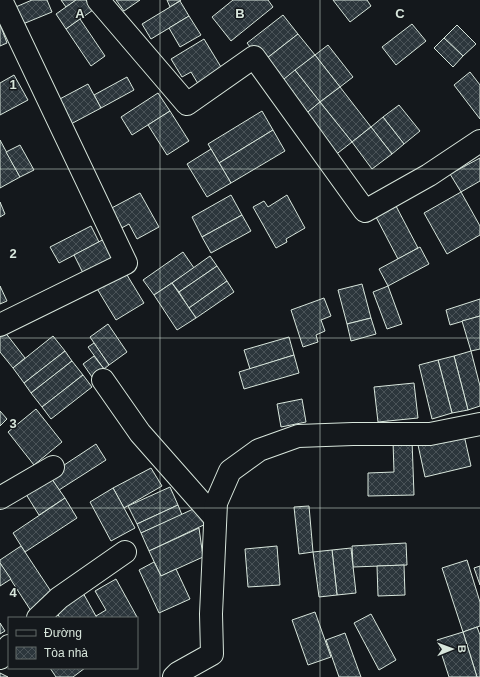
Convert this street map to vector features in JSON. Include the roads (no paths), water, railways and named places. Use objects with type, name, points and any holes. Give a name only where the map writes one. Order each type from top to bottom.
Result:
[{"type":"street","points":[[0,325],[126,263],[1,0]]},
{"type":"street","points":[[98,0],[187,104],[254,57],[365,211],[429,175],[480,141]]},
{"type":"street","points":[[103,380],[140,433],[215,518]]},
{"type":"street","points":[[174,677],[178,673],[212,654],[211,614],[216,503],[230,471],[259,450],[298,436],[430,434],[480,424]]},
{"type":"street","points":[[0,498],[53,467]]},
{"type":"street","points":[[39,617],[59,598],[125,552]]},
{"type":"street","points":[[0,658],[8,647]]}]
